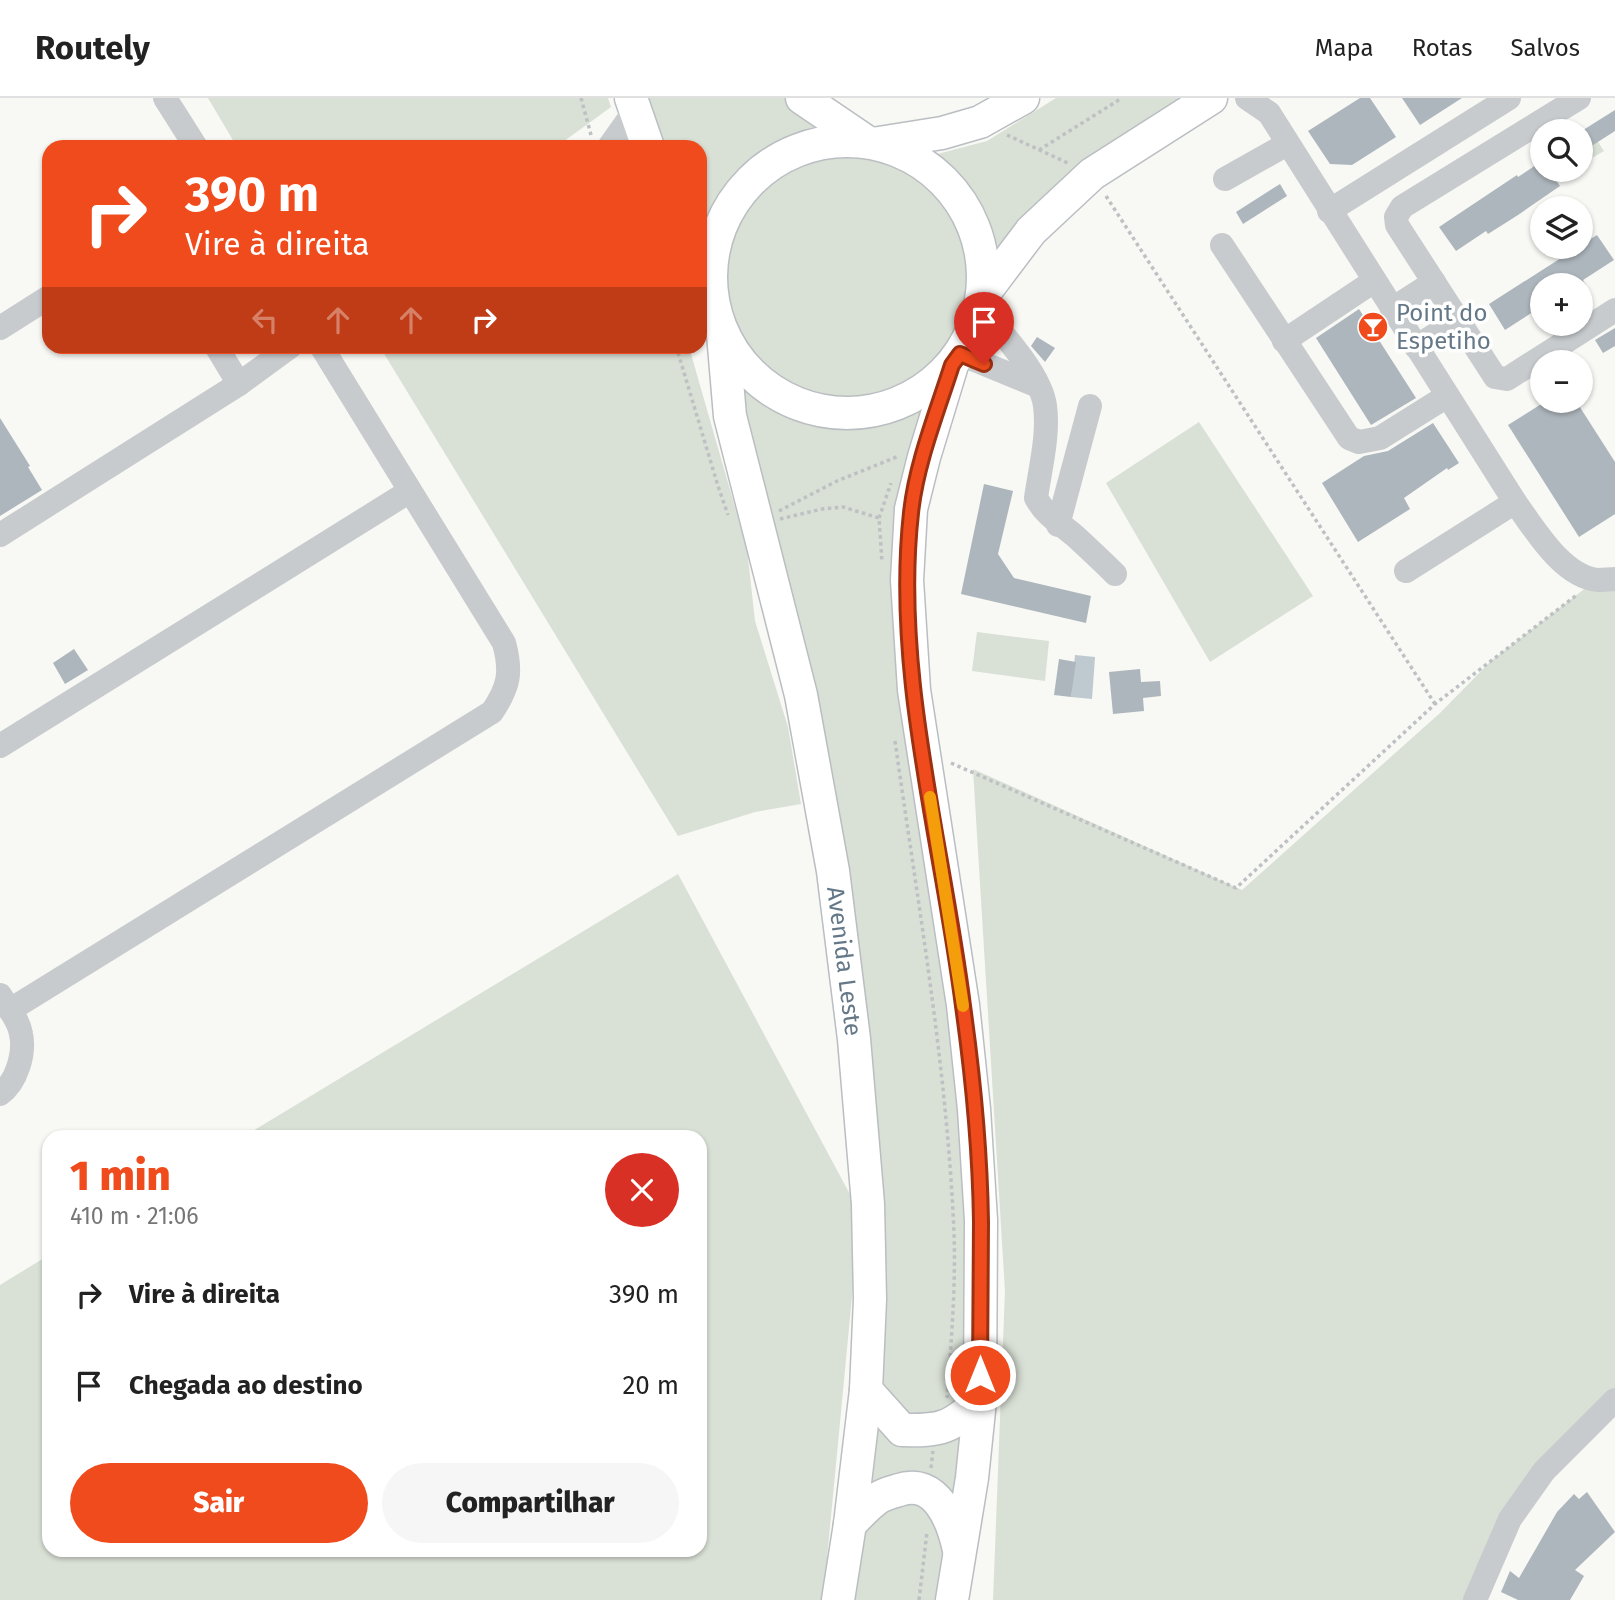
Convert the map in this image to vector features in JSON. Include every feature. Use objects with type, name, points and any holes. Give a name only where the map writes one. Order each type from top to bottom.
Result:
[{"type":"main road","points":[[802,98],[870,142],[914,158],[946,183],[969,216],[982,255],[981,302],[972,331],[956,359],[924,457],[911,509],[906,580],[914,690],[922,751],[963,1005],[974,1109],[981,1220],[980,1401],[972,1478],[952,1600]]},
{"type":"main road","points":[[707,284],[724,216],[748,181],[782,156],[822,142],[870,142],[942,133],[979,122],[1023,98]]},
{"type":"main road","points":[[981,302],[1031,231],[1099,185],[1211,98]]},
{"type":"main road","points":[[707,293],[723,334],[744,367],[774,393],[810,409],[848,414],[887,408],[922,391],[956,359]]},
{"type":"main road","name":"Avenida Leste","points":[[723,334],[730,416],[801,695],[833,870],[854,1039],[867,1204],[870,1299],[866,1390],[838,1600]]},
{"type":"main road","points":[[866,1390],[902,1430],[934,1431],[960,1419],[980,1401]]},
{"type":"main road","points":[[850,1524],[880,1496],[903,1488],[917,1488],[929,1492],[943,1505],[954,1526],[961,1555]]},
{"type":"street","points":[[165,98],[192,140]]},
{"type":"street","points":[[1247,98],[1268,106],[1287,144],[1329,211],[1515,502],[1554,555],[1570,568],[1606,579]]},
{"type":"street","points":[[1329,211],[1509,98]]},
{"type":"street","points":[[1579,98],[1402,207],[1396,217],[1397,225],[1495,377],[1507,379],[1615,310]]},
{"type":"street","points":[[619,140],[637,127]]},
{"type":"street","points":[[1225,179],[1287,144]]},
{"type":"street","points":[[1222,245],[1349,438],[1359,442],[1380,438],[1447,396]]},
{"type":"street","points":[[1284,341],[1374,281]]},
{"type":"street","points":[[1392,309],[1434,282]]},
{"type":"street","points":[[0,328],[42,302]]},
{"type":"street","points":[[981,302],[1019,354],[1045,404],[1036,498],[1058,525],[1071,533],[1115,574]]},
{"type":"street","points":[[1416,347],[1458,320]]},
{"type":"street","points":[[221,354],[239,384]]},
{"type":"street","points":[[0,535],[239,384],[280,354]]},
{"type":"street","points":[[0,1094],[16,1074],[22,1054],[21,1033],[5,1003],[492,712],[502,697],[508,679],[509,661],[504,643],[326,354]]},
{"type":"street","points":[[956,359],[1038,386]]},
{"type":"street","points":[[1058,525],[1090,406]]},
{"type":"street","points":[[0,746],[410,491]]},
{"type":"street","points":[[1406,571],[1515,502]]},
{"type":"street","points":[[1475,1600],[1510,1519],[1544,1471],[1615,1401]]},
{"type":"path","points":[[581,98],[592,140]]},
{"type":"path","points":[[1039,150],[1122,98]]},
{"type":"path","points":[[979,122],[1039,150],[1099,185],[1435,704]]},
{"type":"path","points":[[678,354],[731,522]]},
{"type":"path","points":[[774,513],[836,481],[900,456],[896,468]]},
{"type":"path","points":[[883,571],[879,518],[892,480]]},
{"type":"path","points":[[774,520],[822,509],[843,508],[879,518]]},
{"type":"path","points":[[922,751],[1236,888],[1435,704],[1606,579]]},
{"type":"path","points":[[894,732],[929,966],[946,1122],[954,1235],[947,1405],[934,1431],[926,1550],[919,1600]]},
{"type":"shaded area","points":[[208,98],[608,98],[611,107],[566,140],[233,140]]},
{"type":"shaded area","points":[[640,98],[810,98],[854,137],[799,143],[753,173],[712,221],[707,283],[707,140],[659,140]]},
{"type":"shaded area","points":[[1056,98],[1184,98],[990,268],[985,236],[973,209],[951,175],[926,157],[987,141]]},
{"type":"shaded area","points":[[1593,134],[1604,151],[1593,157]]},
{"type":"shaded area","points":[[847,158],[893,167],[914,178],[932,193],[947,211],[958,232],[967,278],[958,324],[947,345],[932,363],[914,378],[893,389],[847,398],[801,389],[780,378],[762,363],[747,345],[736,324],[727,278],[736,232],[747,211],[762,193],[780,178],[801,167]]},
{"type":"shaded area","points":[[727,349],[760,385],[777,397],[816,411],[837,414],[879,410],[899,404],[922,393],[947,371],[916,575],[968,1209],[971,1384],[940,1434],[887,1402],[879,1360],[835,870]]},
{"type":"shaded area","points":[[384,354],[691,354],[747,549],[755,621],[788,727],[801,804],[755,812],[678,836]]},
{"type":"shaded area","points":[[1199,422],[1313,596],[1210,662],[1106,483]]},
{"type":"shaded area","points":[[1615,579],[1615,1388],[1539,1462],[1478,1600],[993,1600],[1005,1291],[973,769],[1242,890],[1440,713],[1491,661],[1596,580]]},
{"type":"shaded area","points":[[977,632],[1049,641],[1045,681],[972,671]]},
{"type":"shaded area","points":[[1075,655],[1095,657],[1092,699],[1071,697]]},
{"type":"shaded area","points":[[678,874],[860,1213],[823,1600],[0,1600],[0,1285],[42,1259],[42,1557],[707,1557],[707,1130],[255,1130]]},
{"type":"shaded area","points":[[877,1365],[885,1403],[903,1429],[964,1427],[961,1525],[916,1488],[861,1528]]},
{"type":"shaded area","points":[[882,1502],[947,1502],[946,1600],[847,1600],[861,1531]]},
{"type":"building","points":[[1360,98],[1370,98],[1396,137],[1352,165],[1330,164],[1308,131]]},
{"type":"building","points":[[1402,98],[1462,98],[1420,125]]},
{"type":"building","points":[[1615,110],[1615,131],[1593,145],[1593,124]]},
{"type":"building","points":[[1530,169],[1530,182],[1557,182],[1560,186],[1546,196],[1530,196],[1530,207],[1456,251],[1439,227],[1517,175],[1518,177]]},
{"type":"building","points":[[1280,184],[1287,196],[1243,224],[1236,212]]},
{"type":"building","points":[[1597,235],[1614,260],[1593,274],[1538,273],[1559,259],[1593,259],[1593,238]]},
{"type":"building","points":[[1530,278],[1530,314],[1505,330],[1489,304]]},
{"type":"building","points":[[1359,309],[1416,398],[1371,425],[1316,338]]},
{"type":"building","points":[[1615,328],[1615,346],[1603,353],[1595,340]]},
{"type":"building","points":[[1037,337],[1055,348],[1045,362],[1031,346]]},
{"type":"building","points":[[1530,411],[1584,413],[1615,462],[1615,514],[1579,537],[1508,425]]},
{"type":"building","points":[[0,418],[42,490],[0,516]]},
{"type":"building","points":[[1433,423],[1459,463],[1448,470],[1447,468],[1404,498],[1410,509],[1358,542],[1322,483],[1364,456],[1388,451]]},
{"type":"building","points":[[984,484],[1013,491],[998,554],[1014,578],[1091,596],[1086,623],[961,594]]},
{"type":"building","points":[[74,649],[88,670],[65,684],[53,663]]},
{"type":"building","points":[[1059,659],[1076,662],[1071,697],[1054,695]]},
{"type":"building","points":[[1140,669],[1141,682],[1160,681],[1161,696],[1143,698],[1144,711],[1113,714],[1109,672]]},
{"type":"building","points":[[1587,1492],[1615,1532],[1575,1570],[1584,1576],[1570,1600],[1518,1600],[1501,1592],[1510,1571],[1519,1578],[1557,1512],[1574,1494],[1579,1499]]},
{"type":"slow traffic","points":[[930,797],[963,1006]]},
{"type":"place","name":"Point do Espetiho","points":[[1373,327]]},
{"type":"route","points":[[980,1375],[981,1220],[974,1109],[963,1005],[914,690],[906,580],[911,509],[952,365],[960,354],[984,364]]}]
